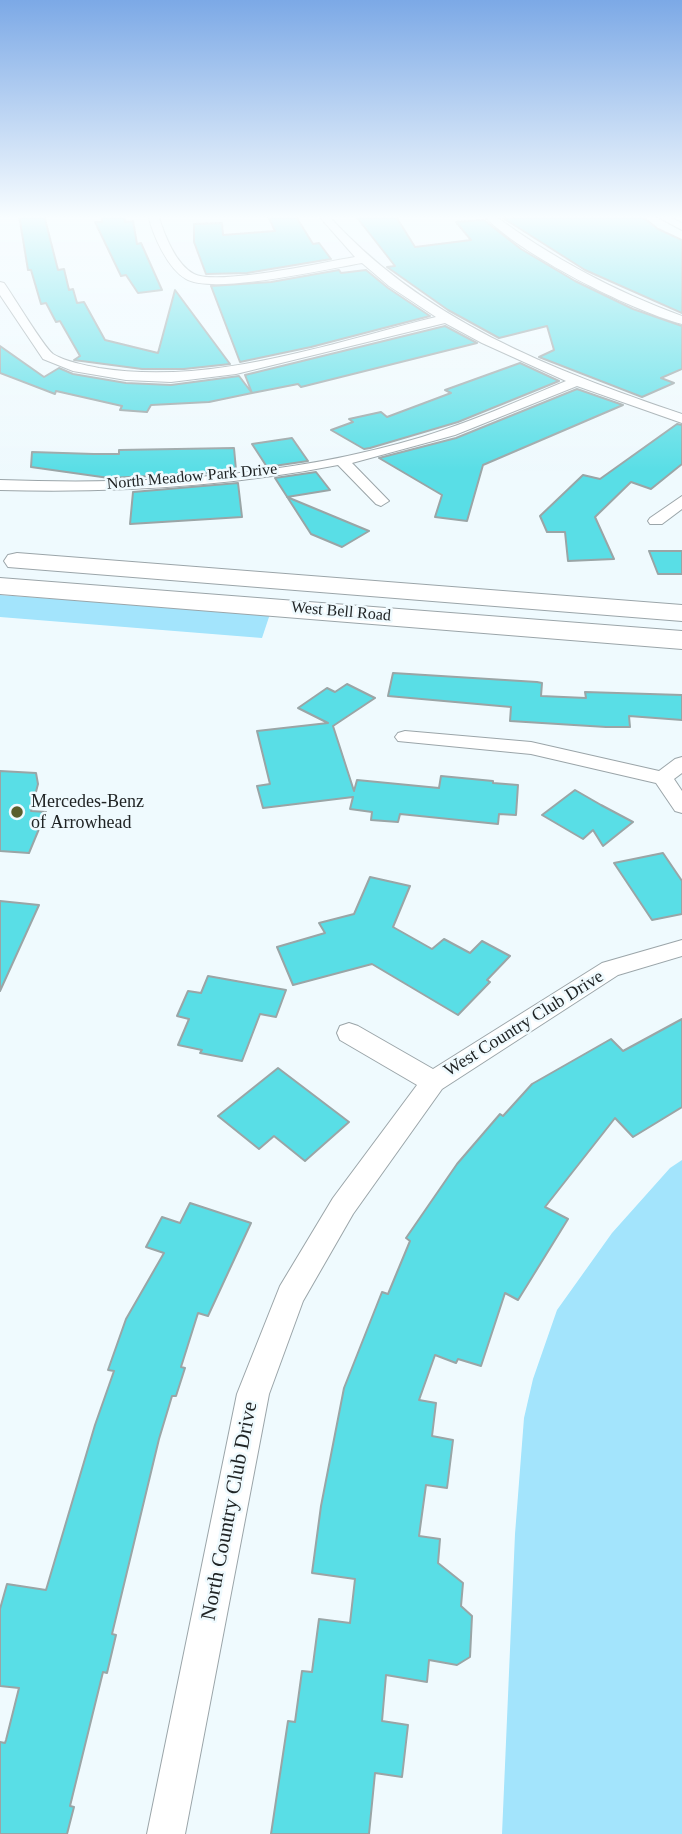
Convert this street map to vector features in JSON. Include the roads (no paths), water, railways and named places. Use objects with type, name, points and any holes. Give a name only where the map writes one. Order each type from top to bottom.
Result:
[{"type":"main road","name":"West Bell Road","points":[[0,560],[682,613]]},
{"type":"main road","points":[[0,568],[57,564]]},
{"type":"main road","name":"West Bell Road","points":[[0,586],[682,640]]},
{"type":"street","points":[[10,301],[48,356],[78,368],[126,376],[171,378],[236,370],[449,318]]},
{"type":"street","points":[[420,301],[506,348],[579,380],[682,419]]},
{"type":"street","points":[[639,301],[682,320]]},
{"type":"street","name":"North Meadow Park Drive","points":[[0,485],[134,485],[239,476],[342,461],[408,445],[488,418],[579,380]]},
{"type":"street","points":[[342,461],[381,501]]},
{"type":"street","points":[[656,522],[682,501]]},
{"type":"street","points":[[405,737],[531,748],[663,778],[682,806]]},
{"type":"street","points":[[663,778],[682,763]]},
{"type":"street","name":"West Country Club Drive","points":[[343,1206],[433,1082],[610,970],[682,948]]},
{"type":"street","points":[[349,1033],[433,1082]]},
{"type":"street","name":"North Country Club Drive","points":[[166,1834],[253,1394],[290,1295],[343,1206]]},
{"type":"place","name":"Mercedes-Benz of Arrowhead","points":[[17,812]]}]
